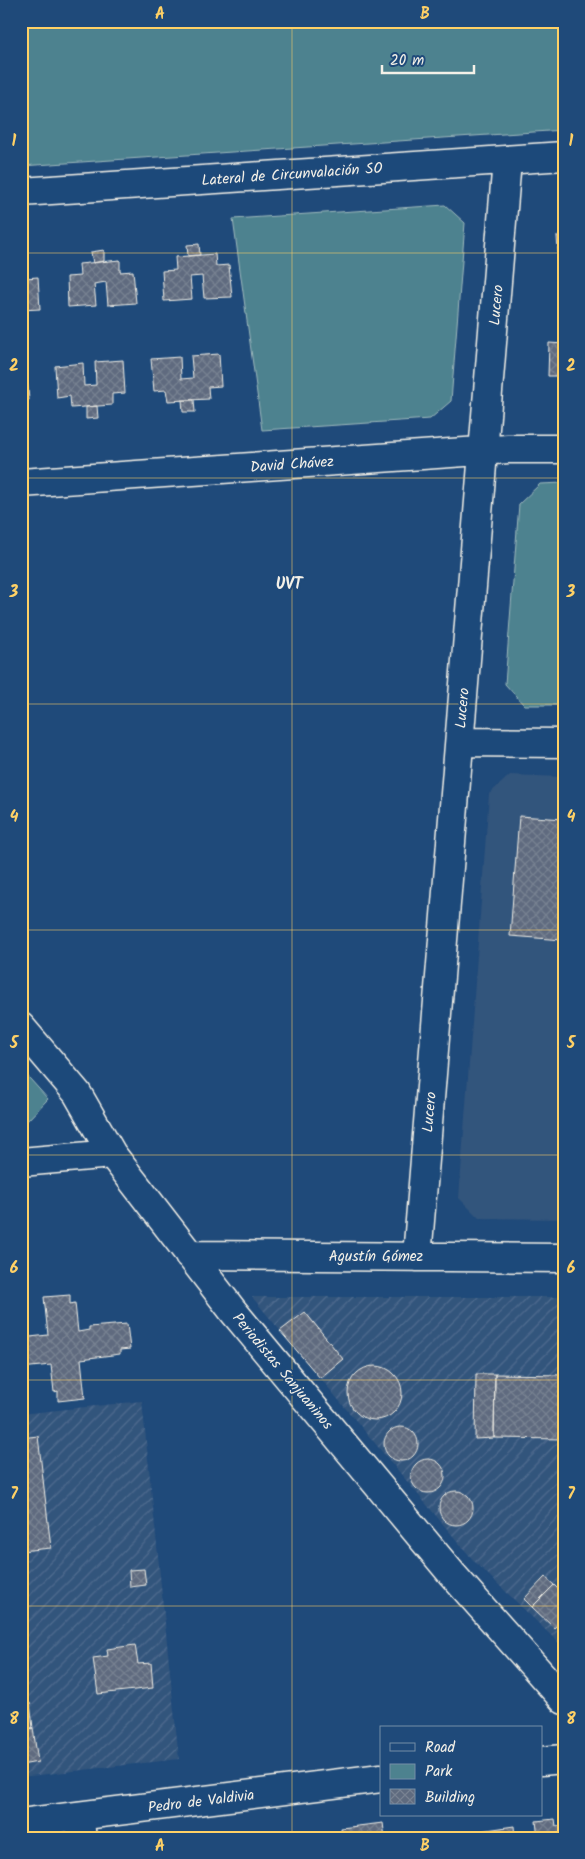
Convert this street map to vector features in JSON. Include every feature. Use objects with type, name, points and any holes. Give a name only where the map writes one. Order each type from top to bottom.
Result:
[{"type":"street","name":"Lateral de Circunvalación SO","points":[[21,192],[564,156]]},
{"type":"street","name":"Lucero","points":[[417,1257],[507,160]]},
{"type":"street","name":"David Chávez","points":[[21,483],[483,451],[564,448]]},
{"type":"street","points":[[460,742],[564,743]]},
{"type":"street","name":"Periodistas Sanjuaninos","points":[[21,1027],[77,1093],[112,1154],[233,1311],[452,1574],[564,1700]]},
{"type":"street","points":[[21,1162],[112,1154]]},
{"type":"street","name":"Agustín Gómez","points":[[189,1255],[564,1258]]},
{"type":"street","points":[[542,1761],[564,1759]]},
{"type":"street","name":"Pedro de Valdivia","points":[[21,1823],[81,1827],[380,1778]]},
{"type":"shaded area","points":[[510,775],[564,777],[564,1219],[479,1218],[459,1198],[489,794]]},
{"type":"shaded area","points":[[252,1297],[564,1297],[564,1648],[474,1561]]},
{"type":"shaded area","points":[[142,1401],[179,1759],[21,1777],[21,1414]]},
{"type":"green space","points":[[21,21],[564,21],[564,130],[21,166]]},
{"type":"green space","points":[[445,205],[465,223],[451,401],[430,419],[262,430],[233,219]]},
{"type":"green space","points":[[564,483],[564,705],[524,705],[505,684],[519,504],[540,484]]},
{"type":"green space","points":[[21,1069],[48,1099],[26,1122],[21,1122]]},
{"type":"building","points":[[557,236],[564,236],[564,268],[559,268]]},
{"type":"building","points":[[199,244],[200,255],[188,256],[187,245]]},
{"type":"building","points":[[104,250],[104,261],[93,263],[91,252]]},
{"type":"building","points":[[215,254],[216,266],[229,265],[232,297],[204,298],[202,276],[190,277],[192,299],[164,301],[162,271],[176,270],[175,257]]},
{"type":"building","points":[[120,260],[120,272],[133,271],[136,303],[108,305],[106,282],[94,284],[96,305],[68,307],[67,277],[80,276],[79,264]]},
{"type":"building","points":[[21,266],[24,266],[25,278],[38,277],[40,309],[21,310]]},
{"type":"building","points":[[549,343],[564,344],[564,388],[562,388],[562,376],[548,376]]},
{"type":"building","points":[[219,354],[221,386],[208,387],[209,399],[168,401],[166,390],[154,391],[151,359],[180,357],[181,379],[193,378],[191,356]]},
{"type":"building","points":[[123,360],[125,393],[112,394],[112,405],[71,408],[70,396],[57,398],[55,366],[83,363],[84,386],[96,385],[95,362]]},
{"type":"building","points":[[21,367],[26,367],[29,400],[21,400]]},
{"type":"building","points":[[182,400],[194,400],[195,412],[183,412]]},
{"type":"building","points":[[97,406],[98,418],[86,419],[86,407]]},
{"type":"building","points":[[519,816],[564,819],[563,940],[510,936]]},
{"type":"building","points":[[70,1295],[70,1304],[75,1303],[78,1332],[89,1330],[89,1327],[127,1324],[130,1349],[120,1350],[120,1354],[81,1359],[85,1398],[58,1401],[58,1391],[54,1392],[51,1365],[21,1368],[21,1338],[48,1335],[44,1297]]},
{"type":"building","points":[[305,1312],[343,1359],[320,1378],[280,1331]]},
{"type":"building","points":[[370,1366],[380,1366],[390,1370],[398,1378],[402,1393],[398,1408],[390,1416],[380,1420],[370,1420],[360,1416],[352,1408],[348,1398],[348,1388],[352,1378],[360,1370]]},
{"type":"building","points":[[476,1374],[495,1374],[494,1438],[475,1439]]},
{"type":"building","points":[[495,1374],[564,1375],[564,1439],[494,1438]]},
{"type":"building","points":[[401,1427],[413,1432],[418,1444],[413,1456],[401,1461],[389,1456],[384,1444],[389,1432]]},
{"type":"building","points":[[38,1436],[51,1548],[21,1551],[21,1438]]},
{"type":"building","points":[[428,1459],[440,1464],[445,1476],[440,1488],[428,1493],[416,1488],[411,1476],[416,1464]]},
{"type":"building","points":[[456,1491],[468,1496],[473,1508],[468,1520],[456,1525],[444,1520],[439,1508],[444,1496]]},
{"type":"building","points":[[144,1569],[146,1585],[130,1587],[129,1570]]},
{"type":"building","points":[[545,1577],[554,1585],[532,1607],[524,1599]]},
{"type":"building","points":[[554,1585],[564,1595],[564,1619],[554,1628],[532,1607]]},
{"type":"building","points":[[135,1645],[138,1664],[151,1663],[153,1688],[98,1694],[93,1658],[108,1656],[107,1649]]},
{"type":"building","points":[[30,1703],[33,1728],[21,1729],[21,1704]]},
{"type":"building","points":[[33,1728],[38,1762],[21,1765],[21,1729]]},
{"type":"building","points":[[555,1819],[556,1826],[564,1825],[564,1838],[538,1838],[536,1821]]},
{"type":"building","points":[[383,1823],[385,1838],[342,1838],[341,1828]]},
{"type":"building","points":[[514,1826],[515,1838],[467,1838],[466,1833]]},
{"type":"building","points":[[285,1835],[285,1838],[264,1838]]},
{"type":"district","name":"UVT","points":[[289,583]]}]
